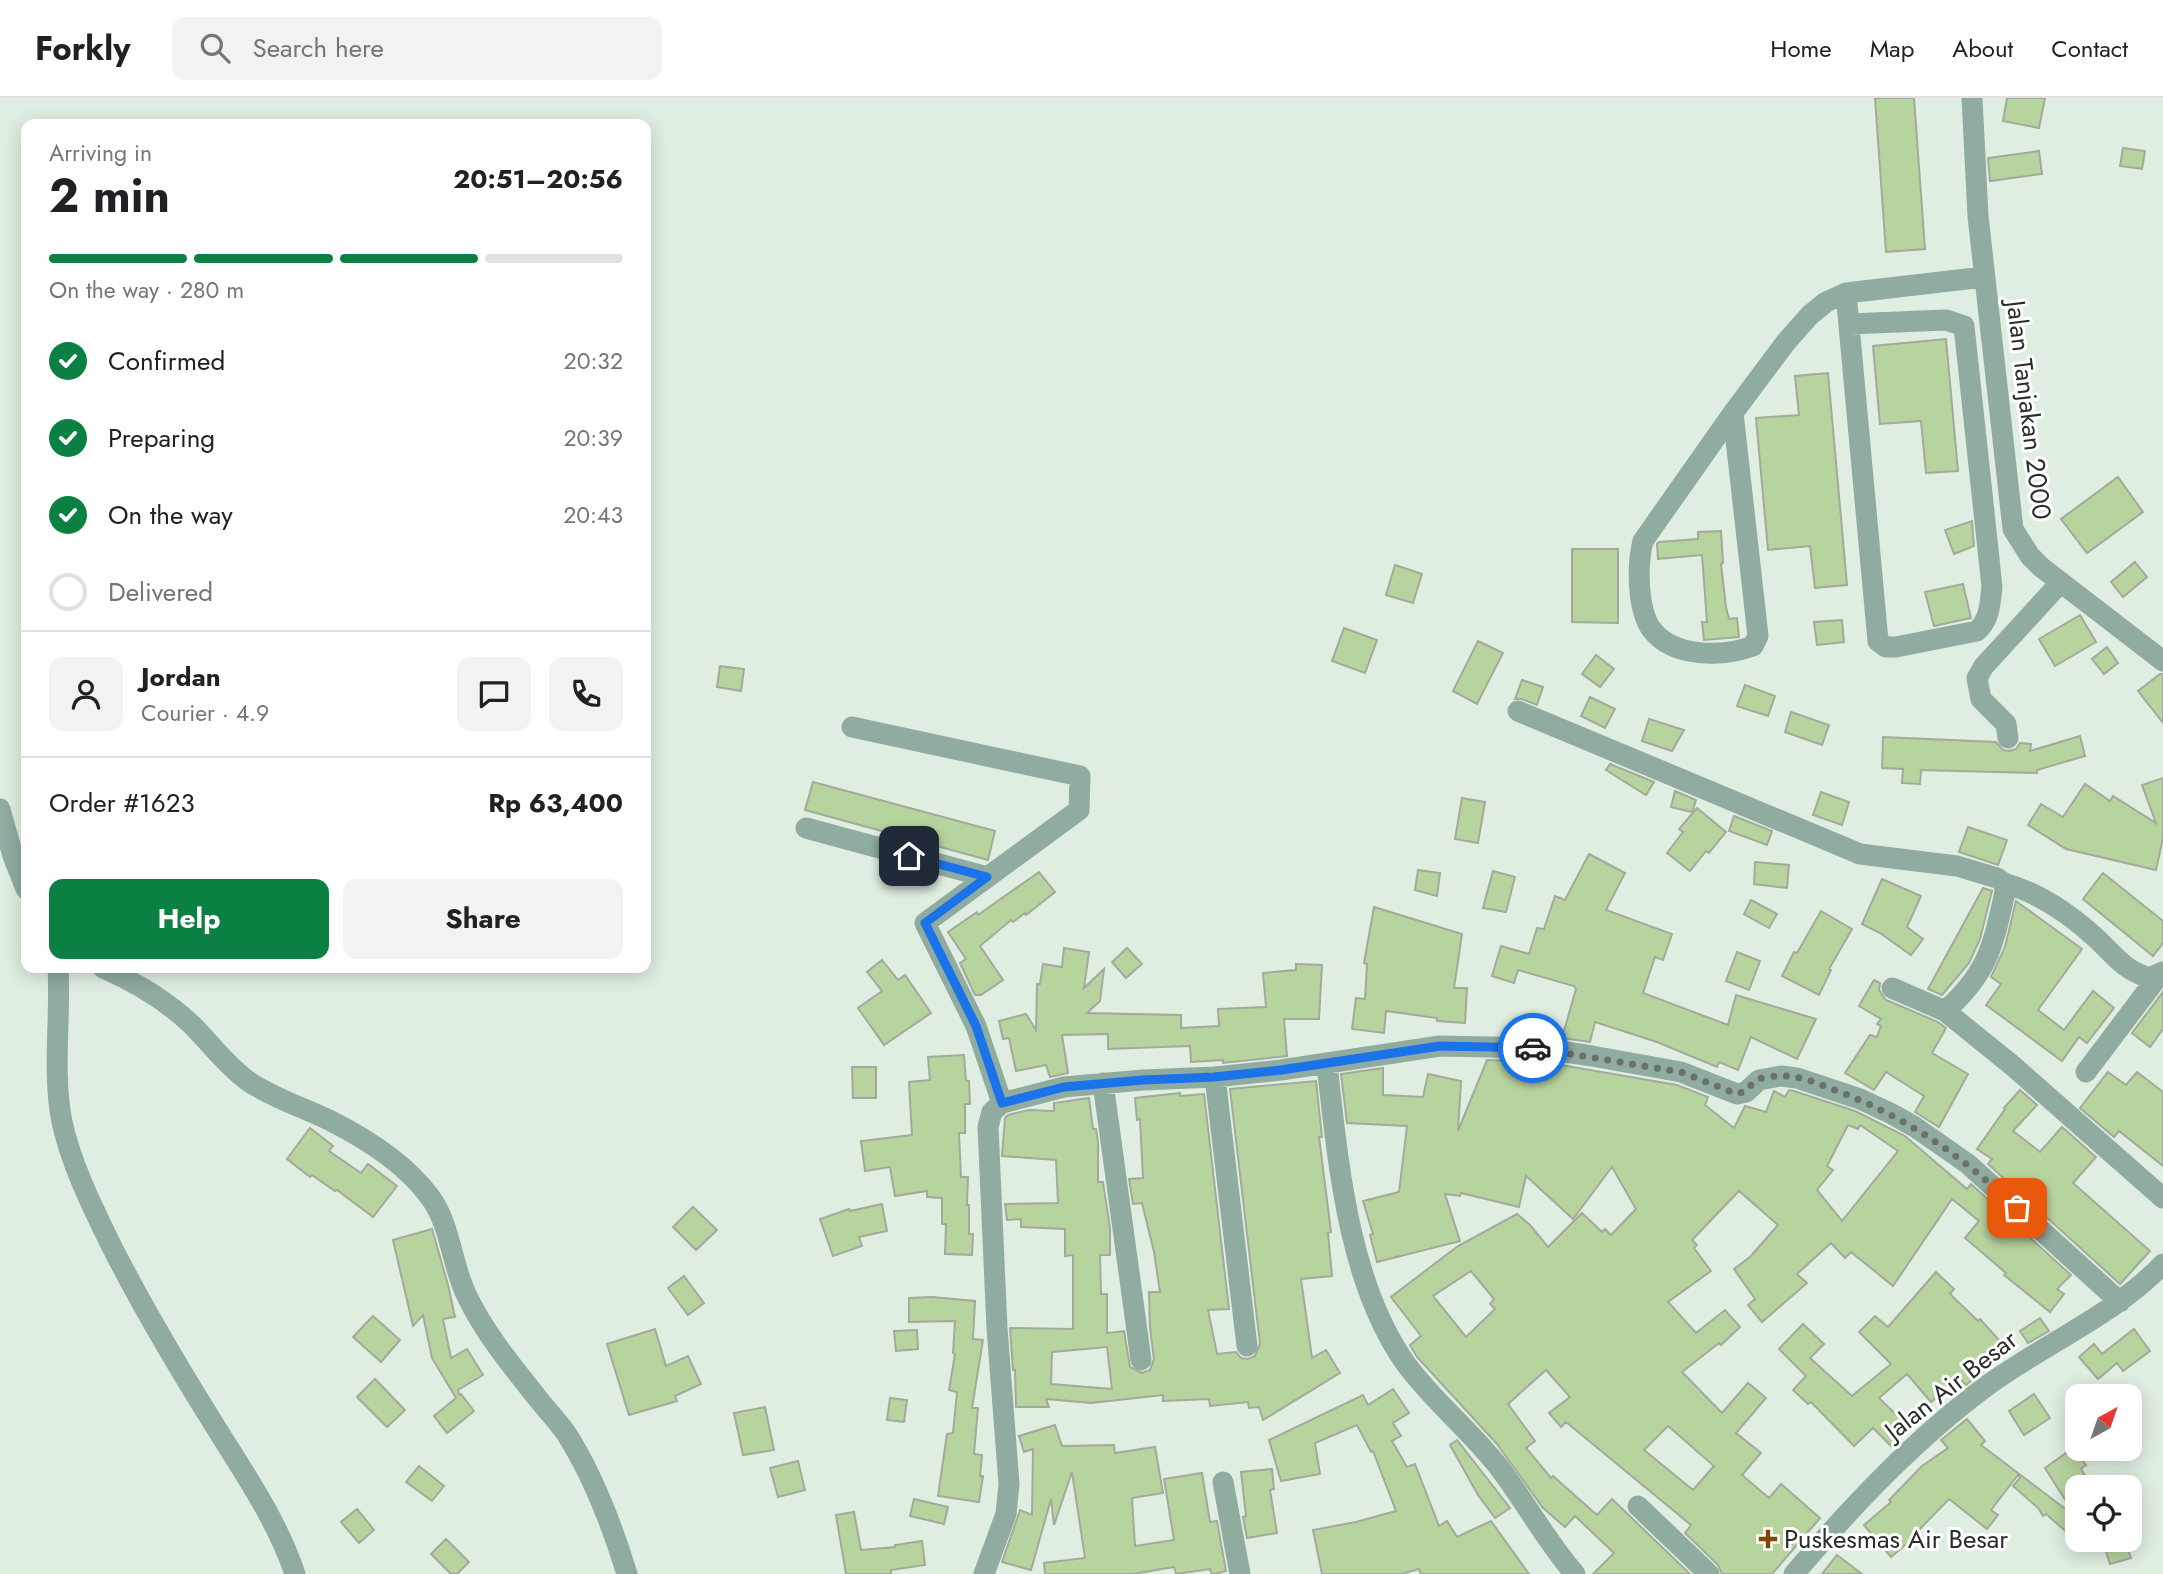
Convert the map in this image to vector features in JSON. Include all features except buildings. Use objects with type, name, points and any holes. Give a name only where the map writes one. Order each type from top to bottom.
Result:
[{"type":"street","name":"Jalan Tanjakan 2000","points":[[1972,98],[1978,216],[2013,529],[2030,556],[2163,661]]},
{"type":"street","points":[[1733,413],[1758,636],[1753,646],[1738,651],[1716,654],[1686,650],[1664,641],[1651,629],[1642,610],[1643,541],[1733,413],[1810,315],[1826,302],[1846,293],[1984,277]]},
{"type":"street","points":[[1846,293],[1878,641],[1886,647],[1896,648],[1977,631],[1989,613],[1992,587],[1965,326],[1947,320],[1849,324]]},
{"type":"street","points":[[2008,738],[2006,724],[1981,699],[1977,678],[1984,666],[2061,582]]},
{"type":"street","points":[[1518,711],[1860,854],[1957,866],[1997,878],[2053,905],[2096,938],[2130,972],[2149,978],[2162,973]]},
{"type":"street","points":[[852,727],[1080,776],[1079,810],[925,923],[976,1026],[1002,1103]]},
{"type":"street","points":[[0,809],[21,877]]},
{"type":"street","points":[[806,828],[987,877]]},
{"type":"street","points":[[1945,1011],[1966,992],[1994,945],[2005,892],[2004,883]]},
{"type":"street","points":[[58,973],[59,1090],[62,1122],[79,1172],[128,1278],[162,1340],[261,1499],[288,1553],[295,1574]]},
{"type":"street","points":[[113,973],[138,985],[169,1006],[192,1026],[218,1055],[248,1080],[268,1093],[329,1120],[362,1139],[392,1160],[431,1198],[444,1226],[467,1297],[500,1351],[565,1431],[607,1514],[627,1574]]},
{"type":"street","points":[[2086,1072],[2162,973]]},
{"type":"street","points":[[1892,988],[1945,1011],[2013,1066],[2163,1198]]},
{"type":"street","points":[[984,1574],[1006,1514],[1009,1484],[997,1328],[989,1140],[992,1112],[1002,1103],[1064,1087],[1214,1077],[1327,1065],[1440,1046],[1539,1048],[1592,1056],[1681,1072],[1737,1094],[1746,1092],[1759,1080],[1781,1076],[1797,1077],[1860,1099],[1892,1114],[1939,1143],[2000,1191],[2120,1302]]},
{"type":"street","points":[[1327,1065],[1333,1125],[1347,1208],[1373,1300],[1390,1341],[1425,1389],[1497,1465],[1575,1574]]},
{"type":"street","points":[[1214,1077],[1247,1346]]},
{"type":"street","points":[[1103,1083],[1141,1360]]},
{"type":"street","name":"Jalan Air Besar","points":[[1794,1574],[1839,1522],[1954,1412],[2022,1362],[2120,1302],[2163,1264]]},
{"type":"street","points":[[1223,1482],[1240,1574]]},
{"type":"street","points":[[1638,1506],[1709,1574]]},
{"type":"way so far","points":[[1533,1048],[1681,1072],[1737,1094],[1746,1092],[1759,1080],[1781,1076],[1797,1077],[1860,1099],[1915,1127],[1968,1164],[2017,1208]]},
{"type":"place","name":"Puskesmas Air Besar","points":[[1768,1539]]},
{"type":"route","points":[[909,856],[987,877],[925,923],[976,1026],[1002,1103],[1064,1087],[1214,1077],[1327,1065],[1440,1046],[1533,1048]]}]
